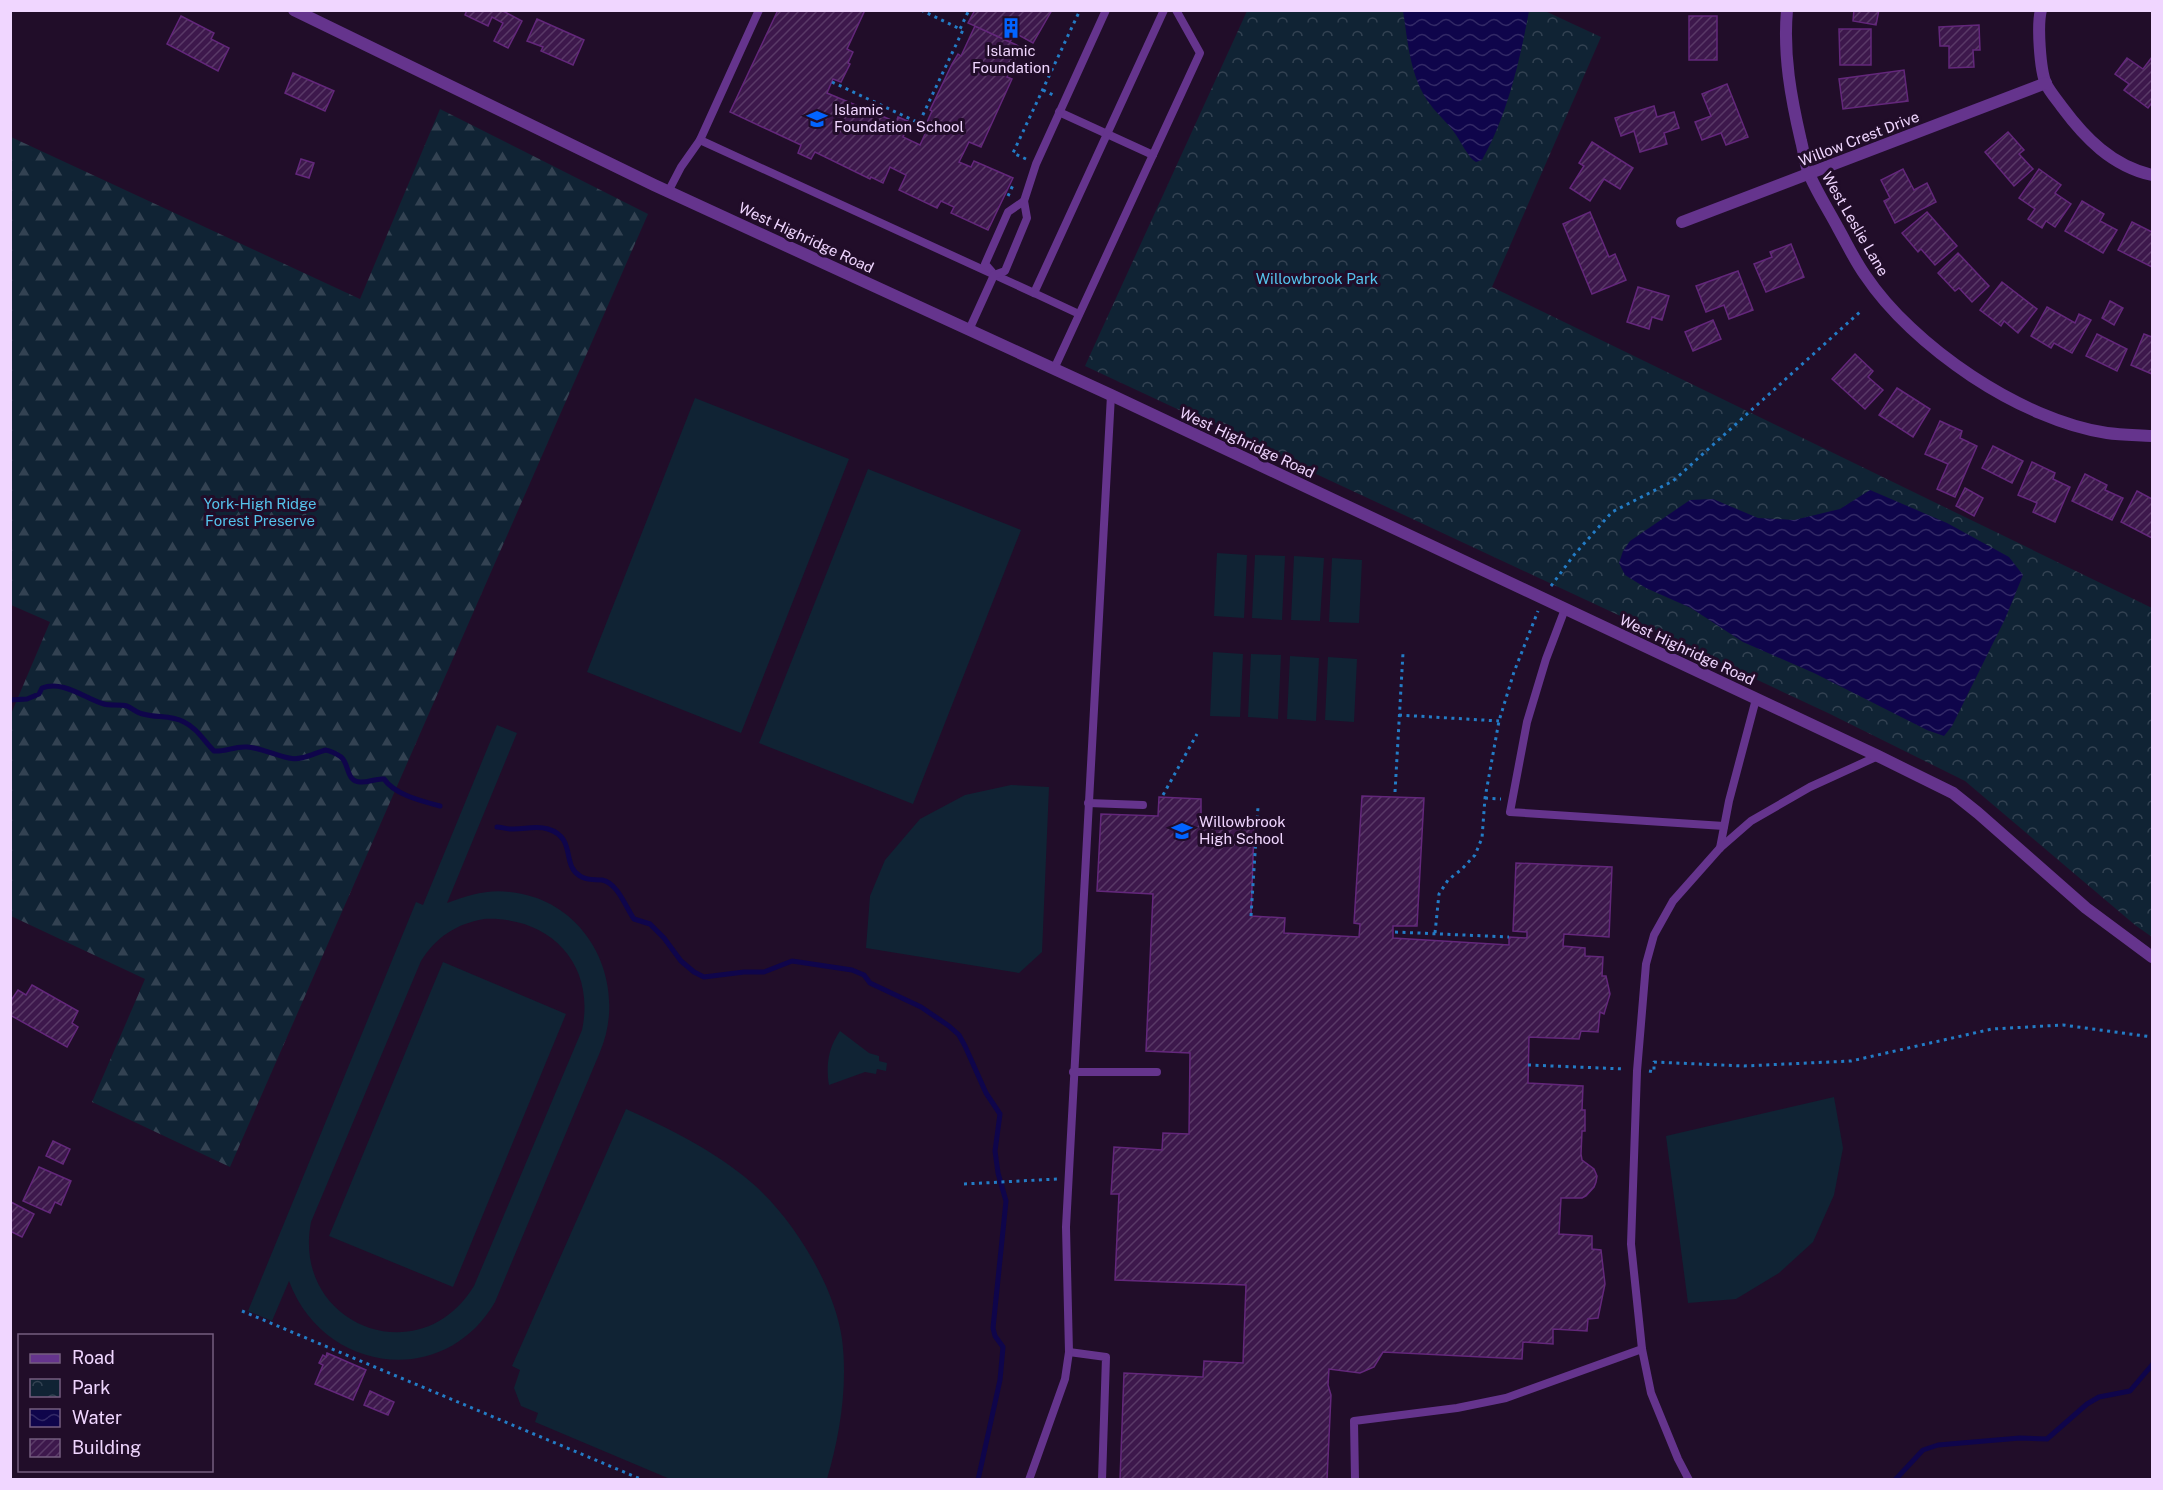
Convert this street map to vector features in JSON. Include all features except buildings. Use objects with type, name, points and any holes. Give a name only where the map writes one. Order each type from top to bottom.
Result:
[{"type":"street","name":"West Highridge Road","points":[[294,10],[668,192],[1111,395],[1953,793],[2086,908],[2152,957]]},
{"type":"street","name":"West Leslie Lane","points":[[1787,10],[1788,71],[1793,110],[1809,174],[1864,274],[1897,315],[1928,345],[1968,374],[2010,399],[2045,414],[2107,433],[2152,435]]},
{"type":"street","points":[[2041,10],[2039,44],[2046,83],[2080,131],[2095,146],[2123,164],[2152,175]]},
{"type":"street","name":"Willow Crest Drive","points":[[1682,222],[2046,83]]},
{"type":"lane","points":[[668,192],[681,166],[700,140],[759,10]]},
{"type":"lane","points":[[969,330],[994,275],[1005,271],[1027,218],[1024,201],[1036,164],[1106,10]]},
{"type":"lane","points":[[1034,293],[1164,10]]},
{"type":"lane","points":[[1054,369],[1200,53],[1176,10]]},
{"type":"lane","points":[[1059,112],[1153,155]]},
{"type":"lane","points":[[700,140],[1079,314]]},
{"type":"lane","points":[[994,275],[985,264],[1008,212],[1024,201]]},
{"type":"lane","points":[[1029,1479],[1065,1379],[1069,1352],[1066,1227],[1068,1179],[1111,395]]},
{"type":"lane","points":[[1565,609],[1546,659],[1527,722],[1510,812],[1724,826]]},
{"type":"lane","points":[[1720,848],[1729,801],[1756,699]]},
{"type":"lane","points":[[1689,1479],[1678,1459],[1651,1393],[1642,1349],[1631,1244],[1637,1071],[1646,964],[1654,935],[1673,901],[1720,848],[1751,821],[1810,787],[1878,756]]},
{"type":"lane","points":[[1088,803],[1143,805]]},
{"type":"lane","points":[[1073,1071],[1157,1072]]},
{"type":"lane","points":[[1356,1479],[1354,1421],[1457,1408],[1506,1398],[1642,1349]]},
{"type":"lane","points":[[1069,1352],[1106,1357],[1102,1479]]},
{"type":"path","points":[[832,82],[919,123],[963,30],[921,10]]},
{"type":"path","points":[[960,28],[969,10]]},
{"type":"path","points":[[1036,164],[1013,153],[1080,10]]},
{"type":"path","points":[[1007,200],[1016,179]]},
{"type":"path","points":[[1435,933],[1439,894],[1448,880],[1475,855],[1482,838],[1485,798],[1499,721],[1514,672],[1553,582],[1612,512],[1673,481],[1861,311]]},
{"type":"path","points":[[1395,792],[1403,653]]},
{"type":"path","points":[[1399,715],[1499,721]]},
{"type":"path","points":[[1163,795],[1197,734]]},
{"type":"path","points":[[1251,916],[1258,807]]},
{"type":"path","points":[[1395,932],[1509,937]]},
{"type":"path","points":[[1528,1065],[1654,1072],[1654,1062],[1744,1066],[1851,1061],[1992,1029],[2063,1025],[2152,1037]]},
{"type":"path","points":[[964,1184],[1068,1179]]},
{"type":"path","points":[[242,1311],[643,1479]]},
{"type":"green space","name":"Willowbrook Park","points":[[1247,11],[1545,11],[1601,37],[1492,287],[2152,608],[2152,937],[1965,781],[1828,713],[1085,366]]},
{"type":"green space","name":"York-High Ridge Forest Preserve","points":[[440,109],[648,214],[230,1167],[92,1102],[145,979],[11,916],[11,714],[50,622],[11,605],[11,137],[360,299]]},
{"type":"green space","points":[[695,398],[849,459],[741,733],[587,672]]},
{"type":"green space","points":[[868,469],[1021,530],[913,804],[759,743]]},
{"type":"green space","points":[[1217,553],[1247,555],[1244,618],[1214,616]]},
{"type":"green space","points":[[1255,555],[1285,556],[1282,620],[1252,618]]},
{"type":"green space","points":[[1294,556],[1324,558],[1320,621],[1291,620]]},
{"type":"green space","points":[[1332,558],[1362,560],[1359,623],[1329,622]]},
{"type":"green space","points":[[1213,652],[1243,654],[1240,717],[1210,716]]},
{"type":"green space","points":[[1251,654],[1281,655],[1278,719],[1248,717]]},
{"type":"green space","points":[[1290,656],[1319,658],[1316,721],[1287,719]]},
{"type":"green space","points":[[1328,657],[1357,659],[1354,722],[1325,720]]},
{"type":"green space","points":[[497,725],[517,733],[447,903],[478,893],[502,891],[537,898],[561,911],[580,928],[595,949],[605,973],[609,999],[608,1026],[600,1052],[495,1302],[473,1330],[446,1349],[416,1358],[386,1359],[356,1351],[328,1335],[306,1312],[289,1281],[272,1321],[248,1311],[416,902],[423,905]],"holes":[[[484,919],[508,920],[548,935],[575,965],[582,984],[585,1006],[582,1030],[474,1286],[450,1313],[423,1328],[393,1332],[364,1326],[339,1311],[320,1288],[310,1258],[311,1222],[421,961],[440,938],[464,924]]]},
{"type":"green space","points":[[1011,785],[1049,787],[1042,952],[1019,973],[866,948],[870,896],[885,860],[920,819],[965,795]]},
{"type":"green space","points":[[443,962],[566,1014],[453,1287],[329,1236]]},
{"type":"green space","points":[[840,1031],[869,1053],[879,1056],[879,1061],[887,1063],[886,1071],[877,1069],[876,1074],[865,1072],[829,1085],[829,1057]]},
{"type":"green space","points":[[1834,1097],[1843,1148],[1834,1195],[1813,1242],[1779,1273],[1736,1299],[1688,1303],[1666,1136]]},
{"type":"green space","points":[[626,1109],[692,1142],[738,1171],[782,1214],[821,1275],[838,1318],[844,1356],[842,1410],[827,1479],[670,1479],[535,1422],[538,1413],[521,1406],[514,1388],[520,1370],[512,1366]]},
{"type":"water","points":[[1403,11],[1529,11],[1512,87],[1499,125],[1482,160],[1476,162],[1470,157],[1454,132],[1423,94],[1411,59]]},
{"type":"water","points":[[1870,490],[1947,523],[2009,557],[2023,575],[2005,619],[1952,726],[1944,736],[1927,730],[1814,673],[1743,642],[1691,608],[1646,588],[1625,575],[1619,563],[1630,541],[1690,500],[1713,499],[1758,518],[1794,520],[1840,509]]},
{"type":"waterway","points":[[10,700],[27,699],[39,694],[42,688],[58,686],[104,704],[127,706],[141,713],[179,720],[193,728],[214,751],[247,747],[294,759],[326,750],[341,757],[350,776],[356,781],[384,779],[402,793],[440,806]]},
{"type":"waterway","points":[[497,827],[543,828],[557,833],[566,845],[574,871],[585,879],[602,880],[613,886],[634,919],[650,924],[681,961],[704,977],[764,972],[792,961],[852,970],[864,975],[870,983],[921,1007],[959,1035],[986,1093],[1000,1114],[995,1151],[1006,1201],[993,1328],[995,1336],[1003,1347],[1000,1380],[978,1480]]},
{"type":"waterway","points":[[1895,1480],[1923,1450],[1938,1445],[2020,1438],[2047,1439],[2087,1404],[2099,1397],[2130,1391],[2152,1365]]},
{"type":"place","name":"Islamic Foundation","points":[[1011,28]]},
{"type":"place","name":"Islamic Foundation School","points":[[817,119]]},
{"type":"place","name":"Willowbrook High School","points":[[1182,831]]}]
